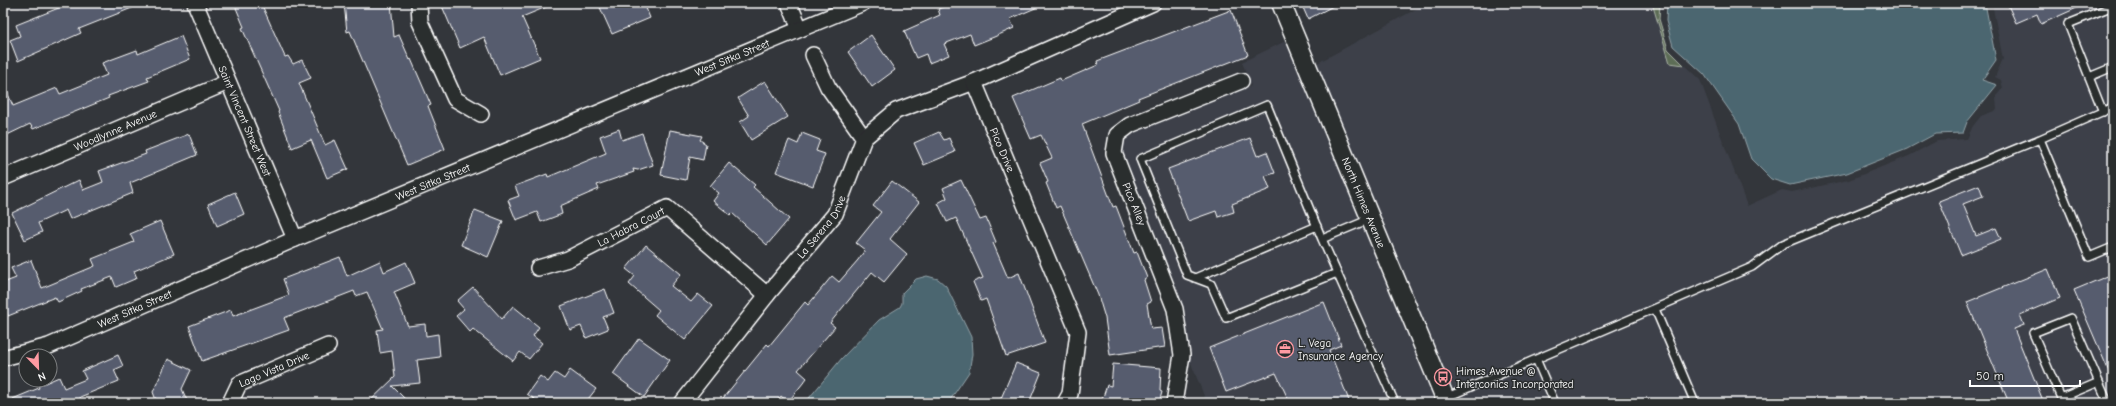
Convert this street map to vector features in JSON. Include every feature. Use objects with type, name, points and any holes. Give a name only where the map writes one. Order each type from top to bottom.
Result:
[{"type":"street","name":"Saint Vincent Street West","points":[[195,3],[295,239]]},
{"type":"street","points":[[419,3],[420,22],[455,99],[481,114]]},
{"type":"street","points":[[789,3],[800,29]]},
{"type":"street","name":"West Sitka Street","points":[[3,358],[49,346],[295,239],[863,3]]},
{"type":"street","points":[[974,82],[1153,3]]},
{"type":"street","name":"North Himes Avenue","points":[[1281,3],[1446,401]]},
{"type":"street","points":[[813,55],[828,87],[864,138]]},
{"type":"street","name":"Pico Alley","points":[[1174,403],[1182,355],[1176,309],[1114,153],[1117,135],[1130,125],[1241,81]]},
{"type":"street","name":"Woodlynne Avenue","points":[[3,178],[228,82]]},
{"type":"street","name":"La Serena Drive","points":[[682,403],[767,295],[835,214],[864,138],[896,111],[974,82]]},
{"type":"street","name":"Pico Drive","points":[[974,82],[1078,332],[1070,394],[1065,403]]},
{"type":"street","name":"La Habra Court","points":[[538,268],[568,259],[667,208],[767,295]]},
{"type":"street","name":"Lago Vista Drive","points":[[230,403],[239,384],[328,346]]},
{"type":"lane","points":[[2103,112],[2068,24],[2113,6]]},
{"type":"lane","points":[[2089,77],[2113,67]]},
{"type":"lane","points":[[1337,273],[1226,318],[1210,284],[1187,275],[1140,159],[1267,105],[1322,239],[1395,403]]},
{"type":"lane","points":[[1446,401],[1536,359],[1752,267],[1783,244],[2040,139],[2113,107]]},
{"type":"lane","points":[[2040,139],[2089,256],[2113,247]]},
{"type":"lane","points":[[1322,239],[1370,219]]},
{"type":"lane","points":[[1195,278],[1317,226]]},
{"type":"lane","points":[[1655,309],[1695,403]]},
{"type":"lane","points":[[2099,382],[2061,398],[2033,333],[2071,318],[2099,382],[2108,403]]},
{"type":"lane","points":[[1536,359],[1554,403]]},
{"type":"shaded area","points":[[1427,3],[1652,3],[1670,63],[1684,65],[1700,80],[1747,206],[1782,190],[1792,192],[1849,180],[1909,156],[1937,141],[1967,139],[1973,126],[1981,116],[1997,110],[1996,96],[2003,88],[2001,80],[1995,77],[2003,59],[1992,3],[2113,3],[2113,397],[2100,403],[1455,403],[1314,65]]},
{"type":"shaded area","points":[[1288,40],[1439,403],[1207,403],[1189,358],[1182,306],[1122,153],[1124,140],[1135,132],[1251,86],[1242,62]]},
{"type":"green space","points":[[1652,3],[1660,3],[1659,19],[1668,49],[1684,65],[1670,63]]},
{"type":"water","points":[[1667,3],[1985,3],[1996,60],[1982,80],[1997,85],[1967,122],[1963,133],[1935,134],[1907,149],[1847,173],[1790,185],[1771,179],[1751,159],[1739,124],[1704,74],[1673,46],[1666,21]]},
{"type":"water","points":[[927,276],[938,279],[946,286],[971,337],[972,354],[969,372],[948,403],[805,403],[842,358],[879,320],[900,307],[902,303],[902,293],[916,279]]},
{"type":"building","points":[[71,3],[142,4],[79,29],[81,33],[18,61],[10,40],[20,36],[16,25]]},
{"type":"building","points":[[234,3],[261,3],[285,57],[288,56],[293,64],[302,60],[311,78],[299,83],[325,145],[335,140],[348,169],[327,178],[311,140],[292,148],[278,112],[279,111],[242,28],[244,27]]},
{"type":"building","points":[[344,3],[391,3],[394,37],[399,35],[410,60],[411,59],[431,105],[428,106],[445,149],[407,165],[350,31],[347,32]]},
{"type":"building","points":[[448,3],[556,3],[522,17],[540,58],[500,75],[484,37],[460,48],[442,6]]},
{"type":"building","points":[[598,3],[644,3],[650,18],[612,34]]},
{"type":"building","points":[[953,3],[1047,3],[1010,19],[1014,28],[994,37],[974,45],[970,34],[944,44],[949,55],[929,63],[926,54],[916,58],[904,31],[940,15],[938,9]]},
{"type":"building","points":[[1301,3],[1339,3],[1308,19]]},
{"type":"building","points":[[2007,3],[2088,3],[2041,24],[2037,14],[2016,23]]},
{"type":"building","points":[[1231,10],[1248,55],[1138,98],[1139,100],[1082,124],[1113,207],[1116,206],[1134,253],[1137,252],[1147,278],[1144,280],[1151,302],[1147,304],[1151,329],[1162,328],[1165,347],[1110,355],[1105,318],[1098,295],[1060,206],[1056,208],[1040,163],[1052,158],[1041,135],[1031,139],[1013,98],[1060,78],[1061,81],[1098,65],[1097,61]]},
{"type":"building","points":[[871,35],[895,70],[872,87],[848,52]]},
{"type":"building","points":[[181,36],[190,59],[147,77],[149,81],[108,96],[109,98],[33,129],[30,124],[3,137],[3,82],[13,106],[57,88],[60,94],[107,75],[102,63],[137,50],[138,54]]},
{"type":"building","points":[[765,81],[788,117],[751,140],[740,122],[749,116],[738,98]]},
{"type":"building","points":[[619,129],[622,140],[642,133],[653,165],[638,170],[633,169],[634,172],[597,185],[599,189],[560,206],[562,214],[541,222],[537,212],[516,220],[508,200],[519,196],[515,186],[547,174],[548,177],[606,153],[600,136]]},
{"type":"building","points":[[670,130],[702,136],[700,140],[706,144],[703,160],[690,157],[686,180],[661,175]]},
{"type":"building","points":[[939,132],[944,140],[949,138],[955,152],[924,165],[914,143]]},
{"type":"building","points":[[802,133],[820,140],[816,151],[825,154],[813,186],[776,172],[789,140],[798,144]]},
{"type":"building","points":[[189,134],[197,155],[130,183],[133,193],[70,219],[66,210],[38,223],[42,232],[25,240],[12,213],[79,180],[83,190],[103,182],[99,171],[146,154],[145,151]]},
{"type":"building","points":[[1250,138],[1257,156],[1267,152],[1275,173],[1265,176],[1270,189],[1232,204],[1234,212],[1218,217],[1216,211],[1188,221],[1168,169]]},
{"type":"building","points":[[729,163],[755,185],[753,187],[789,219],[767,245],[732,213],[730,215],[713,201],[719,193],[710,186]]},
{"type":"building","points":[[961,180],[980,220],[986,218],[996,242],[993,243],[1008,278],[1019,273],[1045,343],[1006,356],[986,299],[981,301],[973,282],[983,278],[956,218],[947,222],[938,203],[947,198],[943,188]]},
{"type":"building","points":[[892,181],[919,202],[890,239],[907,254],[884,282],[872,272],[830,323],[835,327],[798,370],[807,378],[788,402],[781,396],[775,403],[719,403],[767,344],[769,346],[805,302],[808,305],[832,276],[839,282],[858,260],[865,250],[856,243],[881,212],[873,206]]},
{"type":"building","points":[[1979,185],[1983,196],[1963,204],[1976,236],[1996,228],[2001,239],[1961,255],[1939,201]]},
{"type":"building","points":[[235,192],[244,214],[217,226],[208,204]]},
{"type":"building","points":[[475,210],[503,221],[488,257],[461,245]]},
{"type":"building","points":[[160,221],[174,254],[134,271],[137,278],[116,287],[112,277],[81,289],[82,291],[58,302],[55,297],[8,316],[3,304],[3,283],[16,278],[11,268],[31,260],[42,288],[95,266],[92,259],[134,242],[130,234]]},
{"type":"building","points":[[646,245],[681,274],[671,286],[691,302],[698,294],[713,306],[685,340],[655,315],[659,310],[629,284],[635,276],[626,269]]},
{"type":"building","points":[[340,257],[347,276],[380,261],[384,272],[406,262],[415,283],[394,292],[408,326],[425,324],[426,336],[438,334],[440,357],[417,360],[420,383],[392,386],[409,403],[368,403],[395,377],[392,351],[380,353],[377,330],[383,329],[367,292],[356,296],[354,291],[284,318],[289,330],[202,361],[189,326],[231,310],[233,316],[289,295],[283,279]]},
{"type":"building","points":[[2048,269],[2060,298],[2020,315],[2024,325],[2014,329],[2044,403],[2009,403],[1967,302]]},
{"type":"building","points":[[2110,275],[2113,282],[2113,381],[2074,290]]},
{"type":"building","points":[[473,287],[502,319],[513,306],[539,327],[533,336],[542,343],[529,359],[520,352],[513,361],[473,329],[470,332],[456,316],[464,309],[457,301]]},
{"type":"building","points":[[605,289],[614,313],[603,317],[608,329],[586,338],[581,326],[570,330],[561,306]]},
{"type":"building","points":[[1324,302],[1341,345],[1329,350],[1350,403],[1290,403],[1276,373],[1226,392],[1209,348]]},
{"type":"building","points":[[639,338],[670,360],[644,397],[613,374]]},
{"type":"building","points":[[118,355],[123,366],[114,370],[119,381],[80,397],[83,403],[3,403],[39,388],[58,388],[59,377],[64,388],[86,379],[82,371]]},
{"type":"building","points":[[168,359],[191,370],[182,389],[188,403],[157,403],[153,392]]},
{"type":"building","points":[[1016,363],[1041,373],[1029,403],[999,403]]},
{"type":"building","points":[[1113,364],[1161,368],[1160,391],[1162,392],[1159,403],[1101,403],[1107,385],[1111,386]]},
{"type":"building","points":[[570,370],[596,389],[585,403],[540,403],[527,394],[540,376],[548,382],[555,373],[564,379]]},
{"type":"place","name":"L. Vega Insurance Agency","points":[[1285,349]]},
{"type":"place","name":"Himes Avenue @ Interconics Incorporated","points":[[1443,377]]}]
